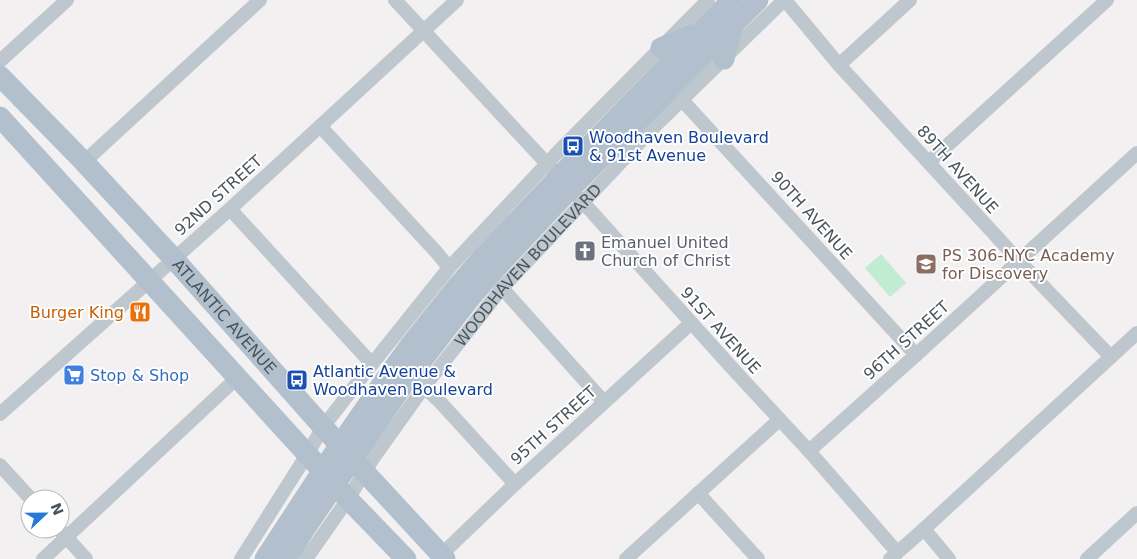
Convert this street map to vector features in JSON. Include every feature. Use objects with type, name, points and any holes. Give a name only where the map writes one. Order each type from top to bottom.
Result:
[{"type":"main road","name":"WOODHAVEN BOULEVARD","points":[[565,183],[732,0]]},
{"type":"main road","name":"WOODHAVEN BOULEVARD","points":[[265,559],[300,520],[375,410],[412,343],[484,256],[565,183],[758,0]]},
{"type":"main road","points":[[724,59],[733,25]]},
{"type":"main road","points":[[661,48],[702,31]]},
{"type":"main road","name":"ATLANTIC AVENUE","points":[[0,76],[84,162],[174,259],[323,427],[443,557]]},
{"type":"main road","name":"ATLANTIC AVENUE","points":[[0,117],[348,499],[406,559]]},
{"type":"main road","name":"WOODHAVEN BOULEVARD","points":[[286,559],[300,520]]},
{"type":"street","points":[[0,61],[67,0]]},
{"type":"street","points":[[84,162],[260,0]]},
{"type":"street","name":"91ST AVENUE","points":[[395,0],[565,183],[779,420],[809,450],[894,556]]},
{"type":"street","name":"92ND STREET","points":[[0,414],[230,209],[457,0]]},
{"type":"street","name":"WOODHAVEN BOULEVARD","points":[[306,559],[348,499],[364,472],[424,388],[502,288],[565,183],[661,48],[708,0]]},
{"type":"street","name":"WOODHAVEN BOULEVARD","points":[[308,454],[323,427],[449,268],[565,183],[657,124],[785,0]]},
{"type":"street","name":"89TH AVENUE","points":[[785,0],[839,65],[1110,357]]},
{"type":"street","points":[[839,65],[910,0]]},
{"type":"street","points":[[929,162],[1107,0]]},
{"type":"street","name":"90TH AVENUE","points":[[682,100],[916,355]]},
{"type":"street","points":[[320,126],[449,268]]},
{"type":"street","name":"96TH STREET","points":[[809,450],[1137,153]]},
{"type":"street","points":[[230,209],[372,364]]},
{"type":"street","points":[[502,288],[604,402]]},
{"type":"street","name":"95TH STREET","points":[[443,557],[515,484],[691,323]]},
{"type":"street","points":[[894,556],[1137,333]]},
{"type":"street","points":[[70,526],[238,377]]},
{"type":"street","points":[[424,388],[441,403],[515,484]]},
{"type":"street","points":[[626,559],[779,420]]},
{"type":"street","points":[[241,557],[308,454]]},
{"type":"street","points":[[0,465],[22,489]]},
{"type":"street","points":[[698,493],[758,559]]},
{"type":"street","points":[[1087,559],[1137,513]]},
{"type":"street","points":[[924,529],[949,559]]},
{"type":"street","points":[[42,559],[57,539]]},
{"type":"street","points":[[68,539],[86,559]]},
{"type":"green space","points":[[881,254],[906,283],[890,297],[865,268]]},
{"type":"place","name":"Woodhaven Boulevard & 91st Avenue","points":[[573,146]]},
{"type":"place","name":"Emanuel United Church of Christ","points":[[585,251]]},
{"type":"place","name":"PS 306-NYC Academy for Discovery","points":[[926,264]]},
{"type":"place","name":"Burger King","points":[[140,312]]},
{"type":"place","name":"Stop & Shop","points":[[74,375]]},
{"type":"place","name":"Atlantic Avenue & Woodhaven Boulevard","points":[[297,380]]}]
